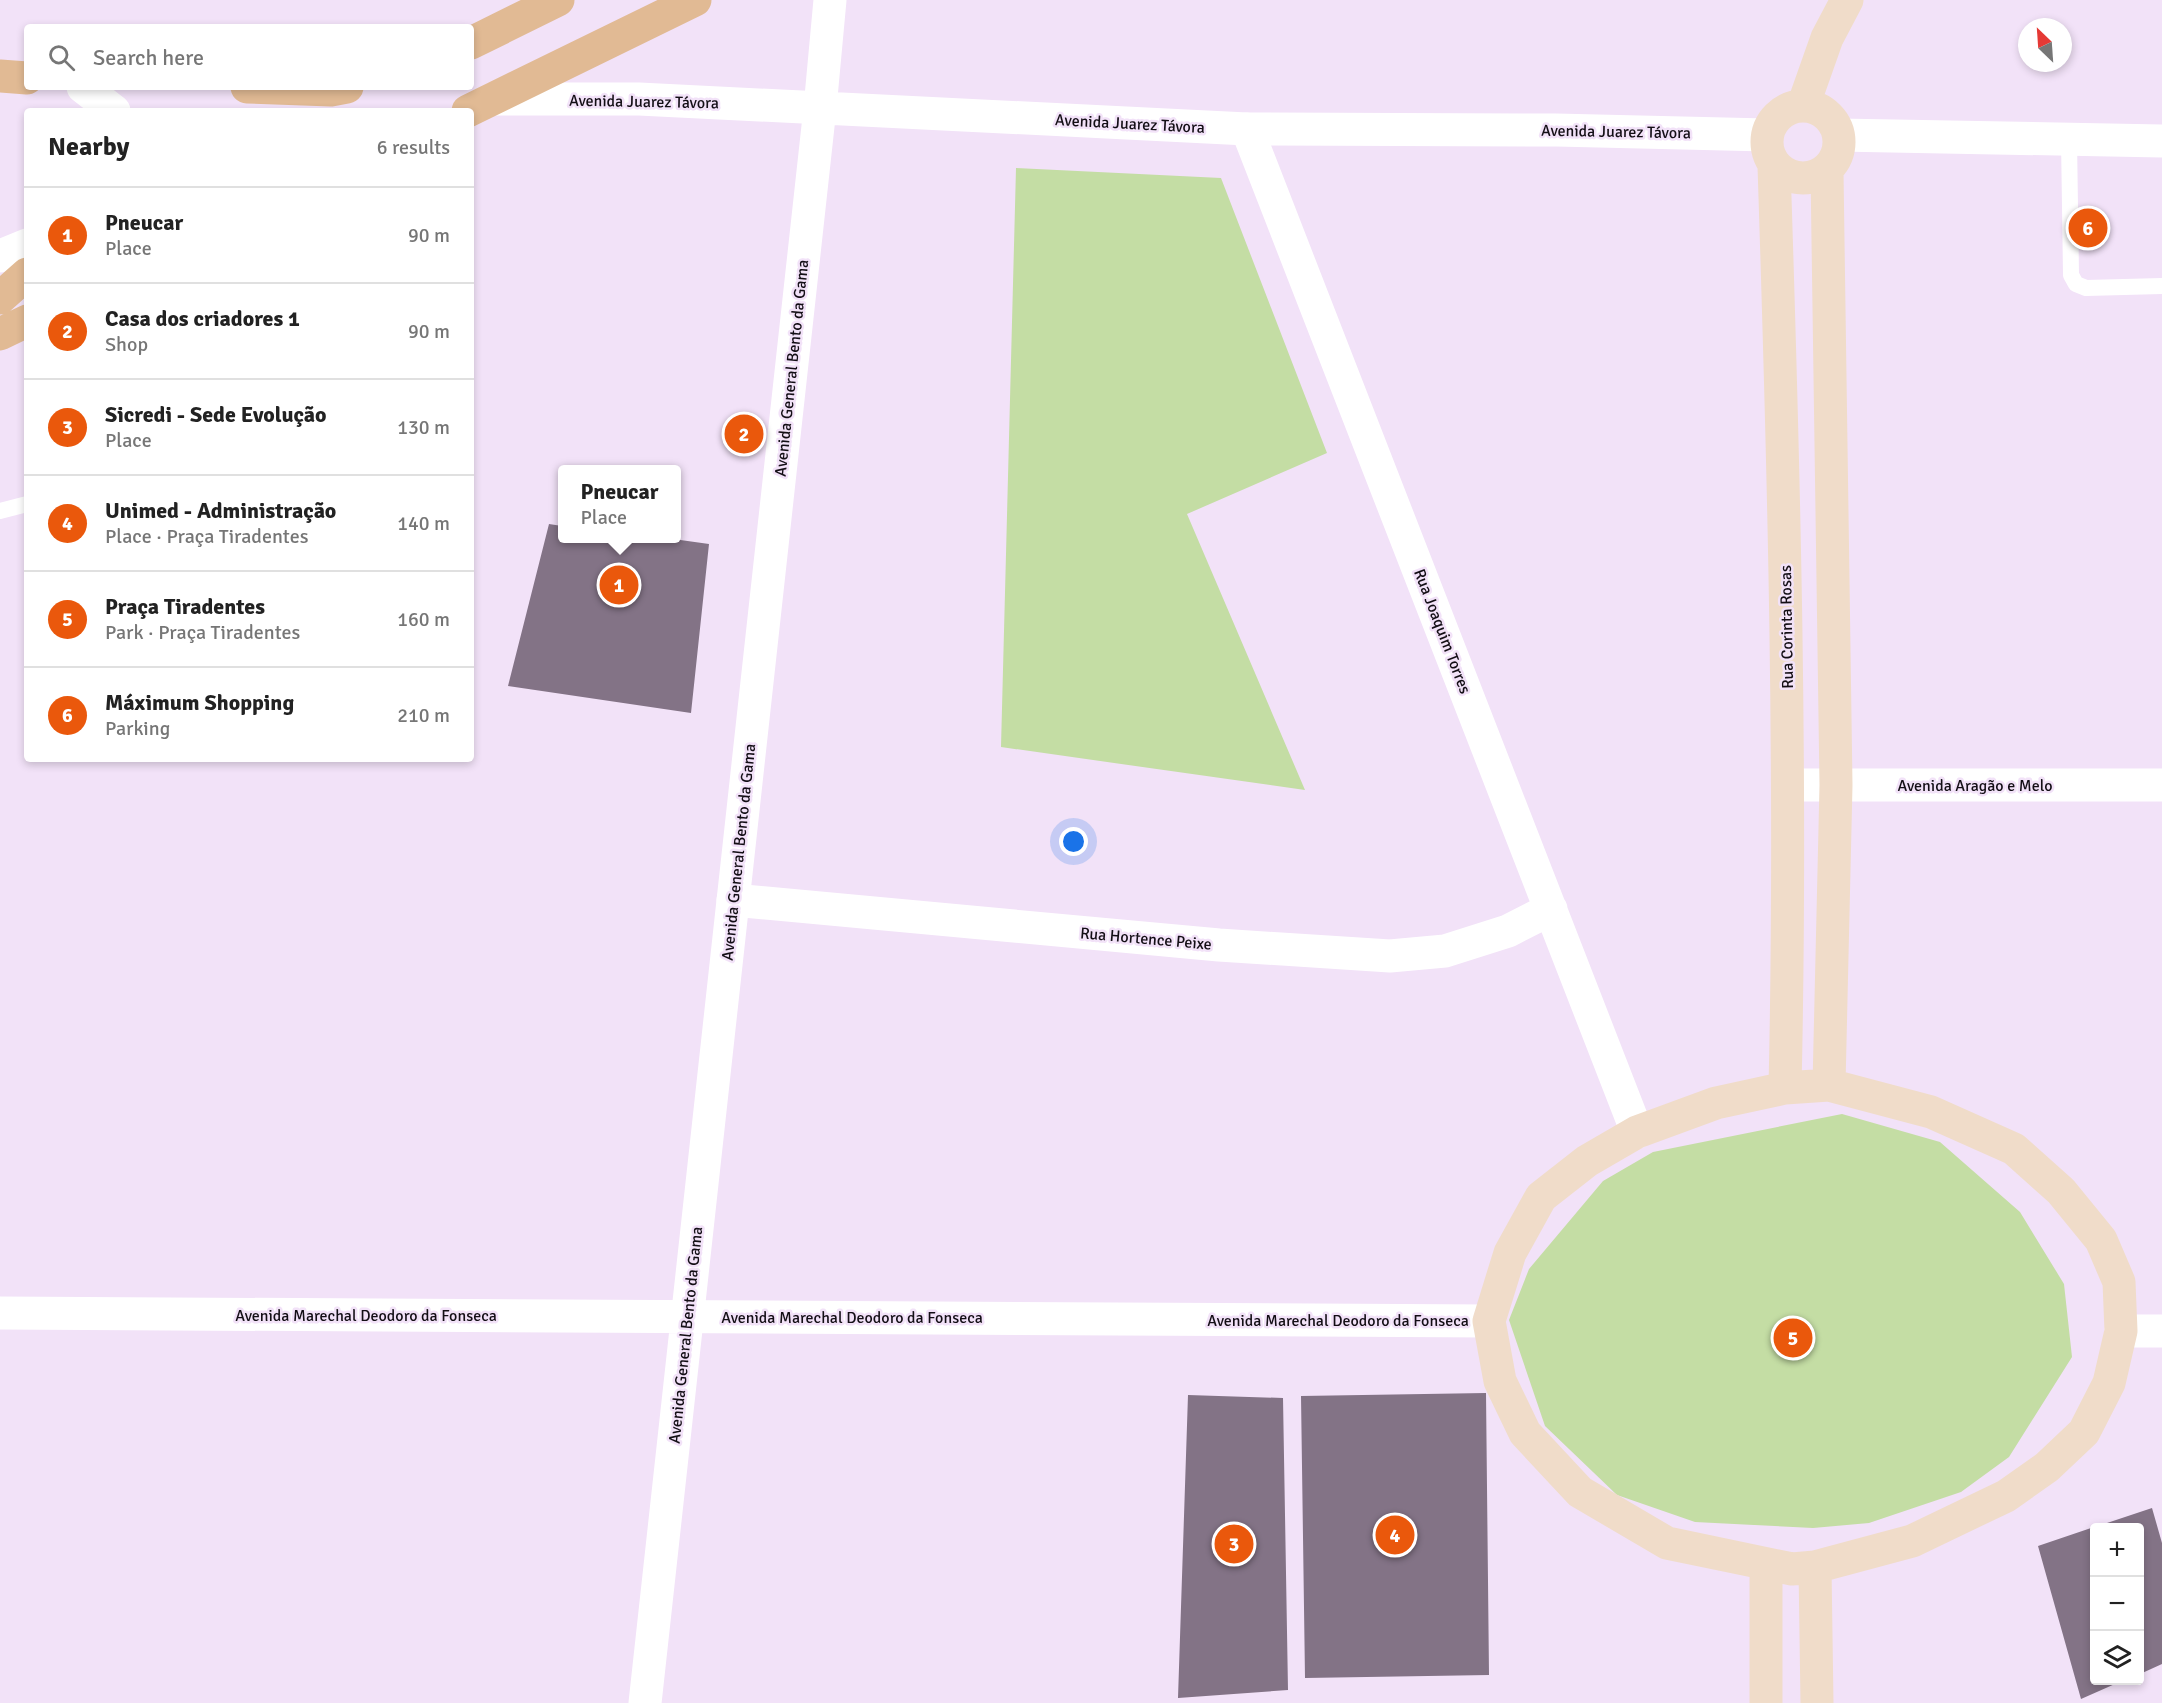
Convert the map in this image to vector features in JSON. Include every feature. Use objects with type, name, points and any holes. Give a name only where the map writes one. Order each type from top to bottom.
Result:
[{"type":"main road","points":[[474,42],[558,0]]},
{"type":"main road","points":[[481,105],[695,0]]},
{"type":"main road","points":[[1803,106],[1827,38],[1847,0]]},
{"type":"main road","points":[[0,76],[24,78]]},
{"type":"main road","points":[[1803,106],[1820,109],[1832,120],[1839,135],[1839,148],[1835,161],[1827,172],[1809,179],[1790,177],[1770,150],[1772,123],[1779,114],[1790,108],[1803,106]]},
{"type":"main road","name":"Rua Corinta Rosas","points":[[1770,150],[1784,462],[1788,785],[1785,1088]]},
{"type":"main road","points":[[1827,172],[1836,785],[1829,1085]]},
{"type":"main road","points":[[0,298],[24,277]]},
{"type":"main road","points":[[0,334],[24,322]]},
{"type":"main road","points":[[1829,1085],[1932,1112],[2014,1149],[2061,1191],[2101,1240],[2119,1282],[2121,1332],[2109,1383],[2085,1432],[2047,1467],[2006,1496],[1912,1541],[1815,1567],[1792,1569],[1667,1543],[1580,1492],[1525,1433],[1500,1381],[1489,1322],[1510,1252],[1540,1197],[1587,1161],[1637,1132],[1716,1103],[1785,1088],[1829,1085]]},
{"type":"main road","points":[[1766,1564],[1766,1703]]},
{"type":"main road","points":[[1815,1567],[1820,1696]]},
{"type":"street","name":"Avenida General Bento da Gama","points":[[645,1703],[830,0]]},
{"type":"street","points":[[87,90],[110,108]]},
{"type":"street","name":"Avenida Juarez Távora","points":[[481,105],[639,99],[1247,129],[1556,130],[1770,150]]},
{"type":"street","name":"Rua Joaquim Torres","points":[[1247,129],[1637,1132]]},
{"type":"street","points":[[1839,135],[2162,141]]},
{"type":"street","points":[[0,256],[24,246]]},
{"type":"street","name":"Avenida Aragão e Melo","points":[[1788,785],[2162,785]]},
{"type":"street","name":"Rua Hortence Peixe","points":[[732,900],[1219,945],[1390,956],[1445,951],[1508,931],[1551,909]]},
{"type":"street","name":"Avenida Marechal Deodoro da Fonseca","points":[[0,1313],[1489,1322]]},
{"type":"street","points":[[2121,1332],[2162,1331]]},
{"type":"lane","points":[[2069,139],[2071,275],[2076,284],[2086,288],[2162,286]]},
{"type":"lane","points":[[0,511],[24,505]]},
{"type":"green space","points":[[1016,168],[1221,178],[1327,453],[1187,514],[1305,790],[1001,747]]},
{"type":"green space","points":[[1842,1114],[1940,1142],[2020,1212],[2064,1284],[2072,1357],[2009,1457],[1961,1492],[1869,1523],[1813,1528],[1695,1522],[1617,1495],[1545,1426],[1509,1320],[1529,1269],[1603,1181],[1653,1152]]},
{"type":"building","points":[[549,524],[558,525],[558,543],[681,543],[681,540],[709,544],[691,713],[508,686]]},
{"type":"building","points":[[1486,1393],[1489,1675],[1305,1678],[1301,1396]]},
{"type":"building","points":[[1188,1395],[1283,1398],[1288,1690],[1178,1698]]},
{"type":"building","points":[[2152,1508],[2162,1543],[2162,1664],[2144,1672],[2144,1523],[2107,1523]]},
{"type":"building","points":[[2090,1528],[2090,1685],[2113,1685],[2081,1699],[2038,1546]]},
{"type":"place","name":"Máximum Shopping","points":[[2088,228]]},
{"type":"place","name":"Casa dos criadores 1","points":[[744,434]]},
{"type":"place","name":"Pneucar","points":[[619,585]]},
{"type":"place","name":"Praça Tiradentes","points":[[1793,1338]]},
{"type":"place","name":"Unimed - Administração","points":[[1395,1535]]},
{"type":"place","name":"Sicredi - Sede Evolução","points":[[1234,1544]]}]
